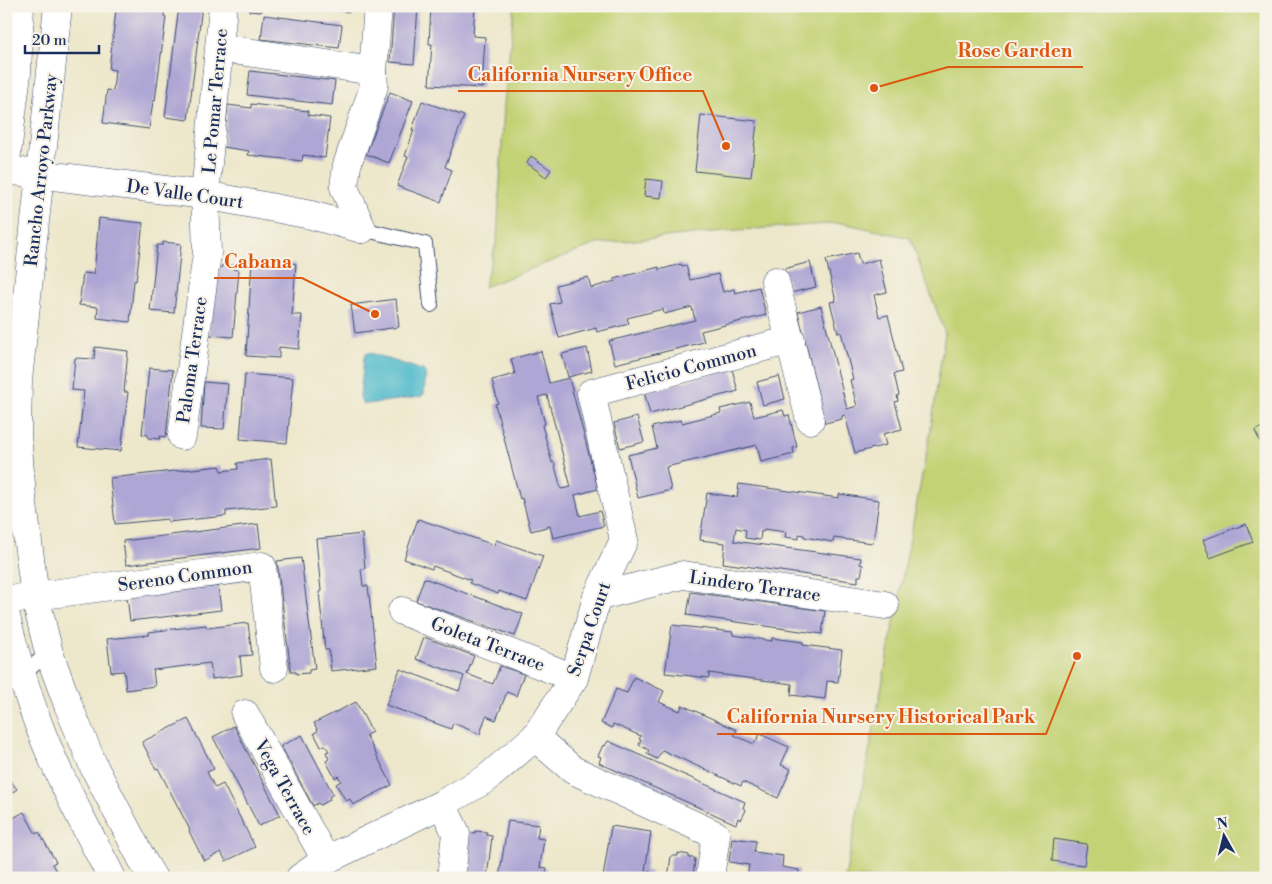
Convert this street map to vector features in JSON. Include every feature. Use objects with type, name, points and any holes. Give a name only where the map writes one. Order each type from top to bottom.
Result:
[{"type":"street","name":"Rancho Arroyo Parkway","points":[[6,161],[11,72],[20,6]]},
{"type":"street","name":"Rancho Arroyo Parkway","points":[[58,6],[40,174],[12,379],[22,497],[35,596],[49,653],[94,766],[153,878]]},
{"type":"street","name":"Le Pomar Terrace","points":[[205,195],[223,6]]},
{"type":"street","points":[[362,229],[344,187],[347,165],[374,86],[373,71],[378,6]]},
{"type":"street","points":[[220,48],[373,71]]},
{"type":"street","name":"De Valle Court","points":[[6,170],[205,195],[311,215],[362,229]]},
{"type":"street","name":"Paloma Terrace","points":[[182,436],[207,253],[205,195]]},
{"type":"street","points":[[775,281],[810,420]]},
{"type":"street","name":"Felicio Common","points":[[591,393],[791,340]]},
{"type":"street","name":"Serpa Court","points":[[300,878],[326,860],[442,804],[486,779],[535,737],[574,678],[597,597],[624,540],[591,393]]},
{"type":"street","name":"Sereno Common","points":[[6,600],[262,566],[274,668]]},
{"type":"street","name":"Lindero Terrace","points":[[597,597],[683,575],[885,605]]},
{"type":"street","name":"Goleta Terrace","points":[[402,611],[574,678]]},
{"type":"street","points":[[6,617],[14,682],[38,724],[64,785],[112,878]]},
{"type":"street","name":"Vega Terrace","points":[[245,714],[326,860]]},
{"type":"street","points":[[535,737],[573,770],[716,835],[710,878]]},
{"type":"street","points":[[442,804],[456,833],[451,878]]},
{"type":"lane","points":[[362,229],[425,244],[431,305]]},
{"type":"lane","points":[[14,682],[49,653]]},
{"type":"green space","points":[[514,6],[1246,6],[1266,9],[1266,878],[845,878],[930,434],[945,333],[910,238],[842,223],[724,231],[596,244],[484,287],[497,240],[504,105]]},
{"type":"water","points":[[368,353],[425,371],[424,394],[420,397],[367,404],[362,403],[360,396],[364,358]]},
{"type":"building","points":[[123,6],[165,6],[164,16],[166,17],[155,101],[153,101],[149,129],[103,123],[107,90],[113,91],[115,70],[109,69],[116,10],[122,11]]},
{"type":"building","points":[[179,6],[202,6],[188,120],[165,117]]},
{"type":"building","points":[[249,6],[262,6],[261,12],[249,11]]},
{"type":"building","points":[[313,6],[351,6],[350,12],[313,8]]},
{"type":"building","points":[[394,6],[418,6],[414,64],[390,62]]},
{"type":"building","points":[[431,6],[475,6],[473,36],[485,37],[482,88],[429,85],[432,44],[429,44]]},
{"type":"building","points":[[264,15],[342,25],[339,48],[261,39]]},
{"type":"building","points":[[250,71],[335,81],[332,105],[247,95]]},
{"type":"building","points":[[390,92],[413,101],[389,163],[366,154]]},
{"type":"building","points":[[422,101],[464,116],[445,167],[452,170],[441,202],[397,186],[408,157],[405,156]]},
{"type":"building","points":[[251,104],[308,111],[308,115],[330,118],[325,158],[303,155],[302,161],[248,155],[249,151],[223,147],[228,105],[251,108]]},
{"type":"building","points":[[701,115],[757,121],[751,177],[695,171]]},
{"type":"building","points":[[531,156],[551,170],[546,177],[527,163]]},
{"type":"building","points":[[646,179],[663,181],[661,198],[644,196]]},
{"type":"building","points":[[99,218],[143,223],[130,322],[97,318],[98,307],[79,305],[83,273],[94,274]]},
{"type":"building","points":[[163,242],[181,244],[174,313],[150,311],[157,245],[163,245]]},
{"type":"building","points":[[857,253],[860,264],[879,259],[887,292],[874,295],[879,317],[888,315],[902,372],[894,374],[899,395],[897,396],[898,401],[895,402],[902,429],[883,434],[886,445],[855,453],[845,415],[842,416],[842,419],[825,423],[798,312],[821,306],[847,409],[857,406],[850,380],[853,379],[841,332],[838,333],[830,302],[836,301],[826,260]]},
{"type":"building","points":[[252,261],[296,264],[292,315],[302,315],[299,349],[279,347],[279,358],[246,356]]},
{"type":"building","points":[[810,262],[816,287],[790,293],[784,269]]},
{"type":"building","points":[[681,264],[682,266],[686,265],[690,280],[718,274],[723,292],[734,289],[735,293],[759,287],[766,315],[701,331],[704,342],[615,364],[609,341],[695,320],[692,307],[664,314],[663,309],[627,318],[629,324],[597,332],[596,328],[559,338],[550,304],[560,302],[556,285],[588,277],[591,288],[615,281],[614,279],[659,267],[659,270]]},
{"type":"building","points":[[222,265],[234,266],[233,269],[239,270],[233,337],[209,335],[215,268],[221,268]]},
{"type":"building","points":[[396,299],[399,327],[355,333],[351,305]]},
{"type":"building","points":[[95,347],[128,351],[124,392],[128,392],[121,451],[78,447],[84,391],[72,390],[75,358],[94,359]]},
{"type":"building","points":[[587,348],[592,371],[568,377],[562,354]]},
{"type":"building","points":[[541,351],[549,383],[569,378],[598,489],[575,495],[580,516],[600,511],[604,526],[553,538],[550,526],[531,531],[522,498],[520,499],[495,404],[498,403],[492,380],[515,374],[511,359]],"holes":[[[547,395],[571,487],[561,489],[542,425],[545,424],[538,397]]]},
{"type":"building","points":[[149,368],[173,370],[166,437],[160,436],[160,439],[148,438],[148,435],[142,434]]},
{"type":"building","points":[[732,369],[738,391],[650,414],[644,392]]},
{"type":"building","points":[[245,374],[293,378],[287,443],[240,439]]},
{"type":"building","points":[[779,376],[785,399],[763,405],[757,382]]},
{"type":"building","points":[[204,382],[228,384],[224,429],[201,428]]},
{"type":"building","points":[[750,402],[754,417],[783,410],[785,416],[789,415],[797,447],[793,448],[794,454],[761,462],[757,445],[666,467],[671,490],[638,498],[628,455],[657,448],[652,427],[681,420],[682,423],[721,413],[720,409]]},
{"type":"building","points":[[637,417],[644,442],[620,448],[614,423]]},
{"type":"building","points":[[1266,425],[1266,453],[1255,431]]},
{"type":"building","points":[[271,459],[276,506],[226,511],[226,516],[168,522],[168,519],[115,524],[110,478],[220,466],[221,471],[238,469],[237,463]]},
{"type":"building","points":[[739,484],[839,498],[839,494],[879,500],[873,543],[834,538],[833,542],[804,537],[804,535],[799,534],[799,539],[785,537],[786,532],[764,529],[763,532],[761,531],[760,540],[745,538],[746,530],[736,528],[734,541],[861,558],[860,564],[863,565],[861,576],[858,576],[858,582],[723,563],[725,543],[700,540],[707,493],[737,497]]},
{"type":"building","points":[[418,519],[494,545],[496,540],[543,556],[527,601],[499,591],[498,594],[469,583],[471,580],[433,566],[432,569],[404,559]]},
{"type":"building","points":[[258,524],[261,548],[126,565],[123,541]]},
{"type":"building","points":[[1246,524],[1253,542],[1210,558],[1203,540]]},
{"type":"building","points":[[362,534],[365,569],[361,569],[363,586],[368,586],[377,666],[331,671],[329,650],[325,650],[316,539]]},
{"type":"building","points":[[301,558],[315,669],[309,670],[309,673],[296,674],[296,672],[291,672],[277,561]]},
{"type":"building","points":[[424,578],[523,614],[515,636],[416,601]]},
{"type":"building","points":[[218,586],[221,610],[130,621],[127,597]]},
{"type":"building","points":[[691,592],[825,611],[822,634],[687,615]]},
{"type":"building","points":[[248,623],[252,655],[240,656],[242,675],[212,679],[210,663],[153,670],[155,686],[126,690],[124,671],[111,672],[107,639],[149,635],[149,632],[206,625],[207,628]]},
{"type":"building","points":[[672,625],[733,632],[733,635],[772,641],[772,638],[803,642],[803,645],[842,650],[838,682],[827,681],[825,699],[791,695],[792,684],[709,673],[709,678],[665,673]]},
{"type":"building","points":[[424,637],[474,656],[467,674],[493,684],[500,666],[524,674],[516,696],[507,692],[496,720],[486,716],[480,734],[453,723],[451,729],[386,705],[400,669],[459,691],[464,676],[416,659]]},
{"type":"building","points":[[634,677],[664,691],[659,702],[680,711],[682,705],[737,730],[734,735],[754,744],[760,734],[789,747],[781,765],[791,769],[778,798],[743,782],[741,786],[662,750],[657,759],[647,754],[649,750],[639,745],[641,736],[613,724],[612,728],[601,723],[616,689],[627,693]]},
{"type":"building","points":[[356,702],[372,732],[366,735],[392,785],[353,805],[350,799],[346,801],[336,784],[341,781],[338,776],[335,778],[326,761],[329,759],[326,752],[329,751],[325,745],[321,747],[314,733],[318,731],[314,723]]},
{"type":"building","points":[[188,719],[214,769],[207,772],[215,788],[223,784],[255,847],[226,861],[221,852],[204,861],[158,768],[156,769],[142,742]]},
{"type":"building","points":[[234,726],[280,815],[259,826],[213,737]]},
{"type":"building","points":[[302,735],[333,794],[329,797],[330,800],[320,805],[318,803],[313,806],[281,746]]},
{"type":"building","points":[[608,741],[745,802],[743,808],[746,810],[741,820],[738,818],[736,824],[599,763],[601,757],[598,756],[603,745],[605,746]]},
{"type":"building","points":[[6,775],[17,789],[6,797]]},
{"type":"building","points":[[24,812],[36,834],[39,832],[56,862],[52,864],[60,878],[12,878],[6,867],[6,822]]},
{"type":"building","points":[[508,821],[539,825],[537,838],[544,839],[540,867],[547,868],[545,878],[499,878]]},
{"type":"building","points":[[611,826],[651,832],[645,871],[651,872],[650,878],[603,878]]},
{"type":"building","points":[[475,831],[487,832],[486,835],[492,836],[487,878],[463,878],[469,832],[475,833]]},
{"type":"building","points":[[732,838],[756,841],[754,852],[783,856],[782,867],[799,870],[798,878],[747,878],[749,865],[729,862]]},
{"type":"building","points":[[1054,839],[1087,844],[1084,865],[1052,861]]},
{"type":"building","points":[[678,853],[689,855],[689,858],[695,858],[693,878],[668,878],[671,856],[678,856]]},
{"type":"place","name":"Rose Garden","points":[[874,88]]},
{"type":"place","name":"California Nursery Office","points":[[726,146]]},
{"type":"place","name":"Cabana","points":[[375,314]]},
{"type":"place","name":"California Nursery Historical Park","points":[[1077,656]]}]
